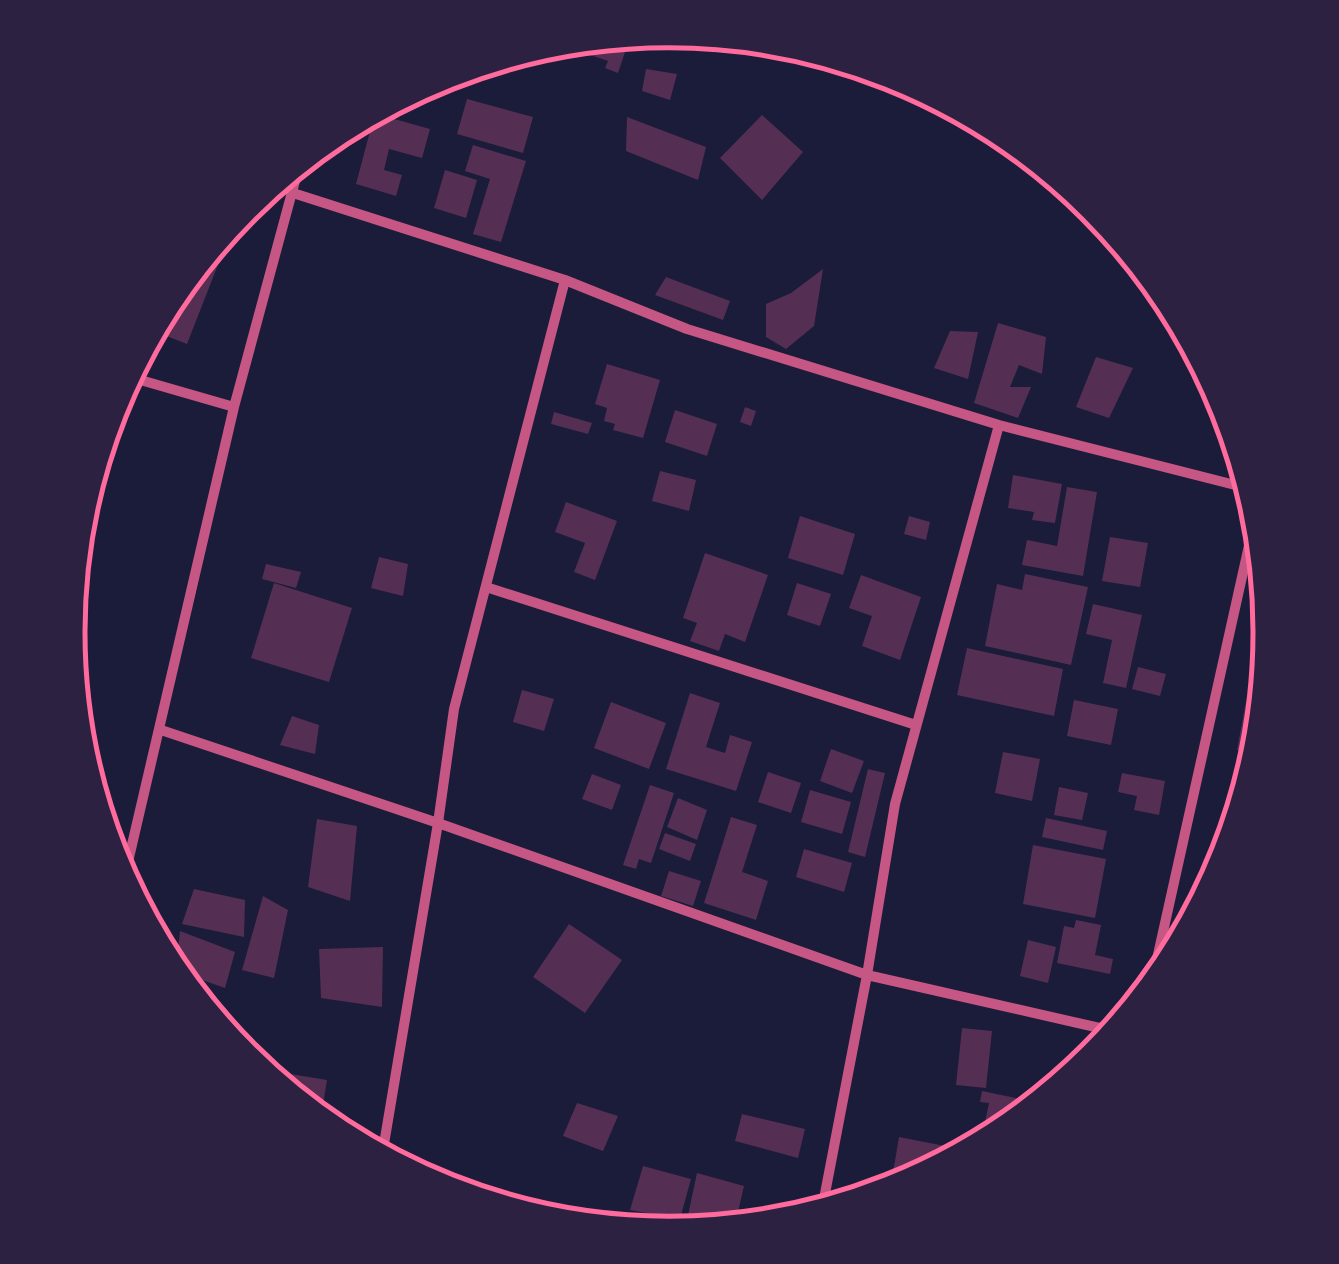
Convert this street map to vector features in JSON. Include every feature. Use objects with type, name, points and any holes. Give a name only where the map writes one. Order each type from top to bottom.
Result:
[{"type":"street","points":[[129,857],[234,407],[295,184]]},
{"type":"street","points":[[293,193],[565,280],[687,329],[999,425],[1235,485]]},
{"type":"street","points":[[384,1142],[454,709],[565,280]]},
{"type":"street","points":[[142,380],[234,407]]},
{"type":"street","points":[[824,1196],[867,975],[895,804],[999,425]]},
{"type":"street","points":[[1159,951],[1248,550]]},
{"type":"street","points":[[486,587],[916,725]]},
{"type":"street","points":[[160,730],[438,823],[867,975],[1098,1029]]},
{"type":"building","points":[[626,50],[618,73],[605,68],[608,61],[587,54]]},
{"type":"building","points":[[646,69],[677,74],[670,100],[642,91]]},
{"type":"building","points":[[467,99],[533,117],[523,153],[457,134]]},
{"type":"building","points":[[762,115],[803,152],[762,200],[720,158]]},
{"type":"building","points":[[627,117],[706,147],[698,180],[626,151]]},
{"type":"building","points":[[392,118],[430,129],[422,158],[389,149],[384,170],[402,175],[396,196],[356,184],[370,130]]},
{"type":"building","points":[[473,145],[526,161],[501,242],[473,234],[490,179],[465,171]]},
{"type":"building","points":[[445,170],[477,180],[466,218],[434,208]]},
{"type":"building","points":[[220,259],[187,344],[166,336]]},
{"type":"building","points":[[823,269],[814,326],[786,349],[766,337],[766,304],[791,293]]},
{"type":"building","points":[[666,277],[730,301],[723,320],[655,295]]},
{"type":"building","points":[[998,323],[1046,337],[1042,374],[1019,365],[1010,387],[1031,387],[1018,418],[974,403]]},
{"type":"building","points":[[950,331],[978,332],[968,379],[934,368]]},
{"type":"building","points":[[1096,357],[1133,368],[1109,418],[1076,407]]},
{"type":"building","points":[[607,364],[660,380],[643,438],[613,430],[615,424],[604,421],[607,408],[595,404]]},
{"type":"building","points":[[745,407],[756,411],[751,426],[740,422]]},
{"type":"building","points":[[675,410],[717,424],[707,456],[665,442]]},
{"type":"building","points":[[554,412],[592,423],[588,434],[551,424]]},
{"type":"building","points":[[660,471],[696,480],[689,511],[652,501]]},
{"type":"building","points":[[1013,475],[1062,484],[1055,523],[1032,520],[1034,512],[1008,508]]},
{"type":"building","points":[[1067,487],[1097,492],[1083,576],[1022,565],[1027,540],[1057,546]]},
{"type":"building","points":[[566,502],[617,521],[595,580],[574,572],[585,543],[555,532]]},
{"type":"building","points":[[800,516],[855,534],[843,575],[788,558]]},
{"type":"building","points":[[909,516],[930,522],[926,540],[904,534]]},
{"type":"building","points":[[1110,537],[1148,543],[1140,587],[1102,581]]},
{"type":"building","points":[[705,553],[768,575],[745,642],[725,634],[719,651],[690,641],[697,623],[683,618]]},
{"type":"building","points":[[379,557],[408,564],[403,596],[371,588]]},
{"type":"building","points":[[266,564],[301,572],[296,588],[262,579]]},
{"type":"building","points":[[1025,574],[1088,587],[1071,665],[985,646],[997,584],[1022,590]]},
{"type":"building","points":[[861,575],[921,597],[900,660],[862,646],[872,616],[849,608]]},
{"type":"building","points":[[274,583],[352,608],[329,682],[251,658]]},
{"type":"building","points":[[797,583],[831,594],[820,626],[787,615]]},
{"type":"building","points":[[1093,604],[1142,615],[1126,688],[1103,683],[1112,640],[1086,634]]},
{"type":"building","points":[[967,648],[1063,669],[1054,716],[957,695]]},
{"type":"building","points":[[1138,667],[1166,674],[1160,696],[1132,689]]},
{"type":"building","points":[[522,690],[554,699],[544,731],[513,722]]},
{"type":"building","points":[[690,693],[720,703],[706,747],[725,753],[730,735],[752,742],[736,791],[666,769]]},
{"type":"building","points":[[1247,696],[1250,697],[1242,751],[1237,750]]},
{"type":"building","points":[[1074,700],[1118,709],[1111,745],[1067,736]]},
{"type":"building","points":[[611,702],[666,723],[649,769],[594,748]]},
{"type":"building","points":[[292,716],[319,725],[315,754],[280,745]]},
{"type":"building","points":[[831,749],[864,761],[852,793],[820,781]]},
{"type":"building","points":[[1003,752],[1040,759],[1032,801],[995,793]]},
{"type":"building","points":[[868,769],[885,773],[865,857],[848,852]]},
{"type":"building","points":[[768,772],[801,783],[791,813],[758,802]]},
{"type":"building","points":[[1122,773],[1165,781],[1159,815],[1134,810],[1137,796],[1118,792]]},
{"type":"building","points":[[592,774],[621,785],[612,810],[582,799]]},
{"type":"building","points":[[650,785],[674,793],[651,863],[639,859],[636,869],[623,865]]},
{"type":"building","points":[[1059,787],[1088,793],[1082,820],[1054,815]]},
{"type":"building","points":[[810,790],[851,802],[842,834],[801,822]]},
{"type":"building","points":[[678,798],[707,810],[697,840],[667,827]]},
{"type":"building","points":[[731,817],[757,825],[742,872],[768,881],[756,920],[704,903]]},
{"type":"building","points":[[1046,818],[1107,831],[1103,850],[1042,837]]},
{"type":"building","points":[[317,819],[357,826],[350,901],[308,887]]},
{"type":"building","points":[[665,833],[696,844],[690,861],[659,849]]},
{"type":"building","points":[[1033,845],[1106,859],[1095,918],[1023,904]]},
{"type":"building","points":[[804,849],[852,863],[844,892],[796,877]]},
{"type":"building","points":[[669,871],[701,881],[693,906],[661,896]]},
{"type":"building","points":[[194,889],[245,900],[244,937],[182,924]]},
{"type":"building","points":[[263,896],[288,910],[274,978],[242,970]]},
{"type":"building","points":[[1076,920],[1101,925],[1095,955],[1113,959],[1110,974],[1057,963],[1064,926],[1074,928]]},
{"type":"building","points":[[569,924],[622,960],[585,1013],[533,977]]},
{"type":"building","points":[[180,931],[235,952],[225,988],[200,979],[178,948]]},
{"type":"building","points":[[1028,940],[1056,947],[1048,983],[1020,976]]},
{"type":"building","points":[[383,947],[382,1007],[321,998],[319,949]]},
{"type":"building","points":[[962,1028],[992,1031],[986,1088],[956,1085]]},
{"type":"building","points":[[287,1073],[327,1080],[323,1103]]},
{"type":"building","points":[[982,1091],[1021,1099],[987,1122],[989,1103],[980,1102]]},
{"type":"building","points":[[577,1103],[618,1116],[603,1151],[563,1136]]},
{"type":"building","points":[[742,1114],[805,1129],[798,1158],[735,1141]]},
{"type":"building","points":[[899,1137],[945,1146],[928,1156],[893,1172]]},
{"type":"building","points":[[643,1166],[691,1179],[681,1216],[630,1210]]},
{"type":"building","points":[[697,1173],[744,1186],[738,1212],[688,1216]]}]
